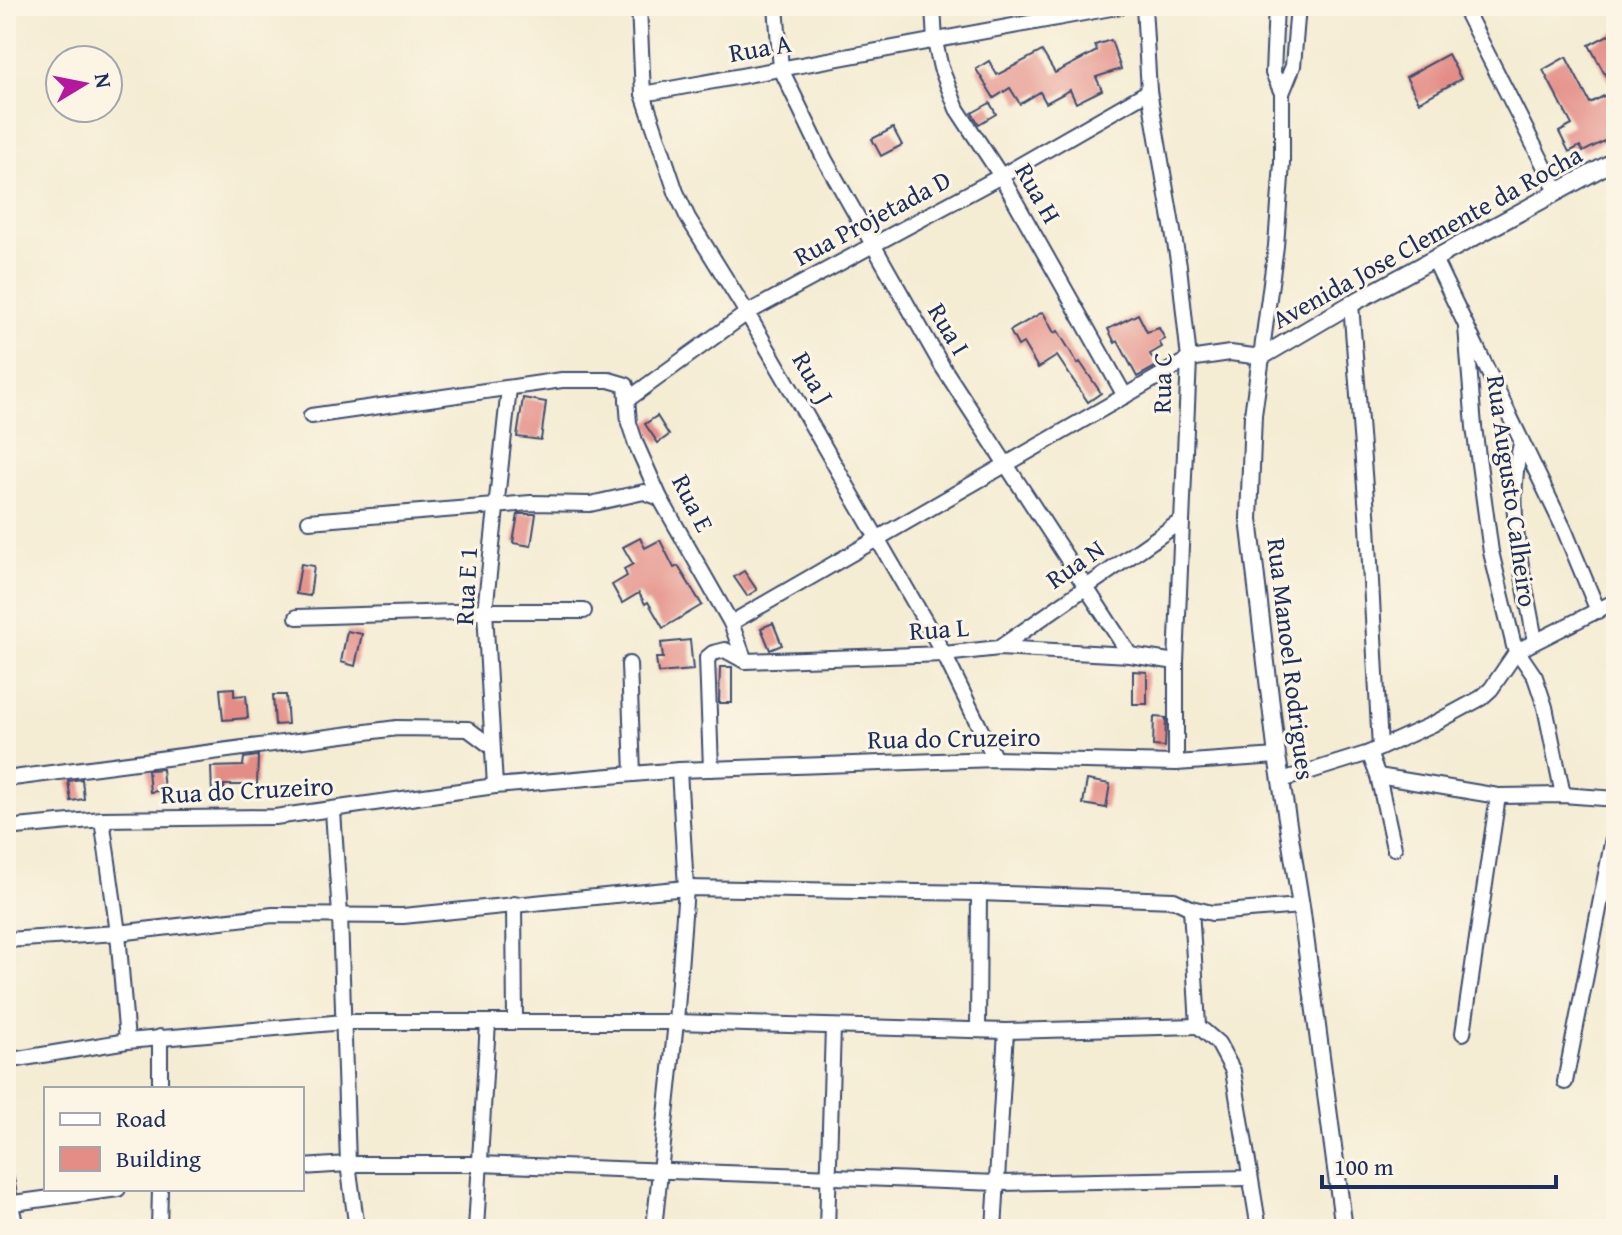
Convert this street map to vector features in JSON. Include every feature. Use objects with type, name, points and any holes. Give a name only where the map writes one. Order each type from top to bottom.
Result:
[{"type":"street","name":"Rua J","points":[[639,6],[643,94],[676,192],[688,218],[880,539],[944,654],[995,759]]},
{"type":"street","name":"Rua I","points":[[776,6],[781,69],[805,124],[942,366],[1130,655]]},
{"type":"street","name":"Rua H","points":[[933,6],[935,42],[941,68],[957,109],[1001,176],[1125,396]]},
{"type":"street","name":"Rua A","points":[[643,94],[935,42],[1069,11],[1122,6]]},
{"type":"street","name":"Rua C","points":[[1144,6],[1149,91],[1179,266],[1189,359],[1176,662],[1176,763]]},
{"type":"street","points":[[1277,6],[1273,73],[1282,93]]},
{"type":"street","points":[[1282,93],[1293,66],[1298,6]]},
{"type":"street","points":[[1463,6],[1557,191]]},
{"type":"street","name":"Rua Projetada D","points":[[627,400],[747,313],[1001,176],[1149,91]]},
{"type":"street","name":"Rua Manoel Rodrigues","points":[[1282,93],[1282,163],[1276,246],[1253,415],[1249,519],[1277,756],[1301,906],[1344,1229]]},
{"type":"street","name":"Avenida Jose Clemente da Rocha","points":[[1261,357],[1351,304],[1616,160]]},
{"type":"street","points":[[1434,259],[1564,529],[1598,611]]},
{"type":"street","points":[[1351,304],[1368,526],[1374,750],[1394,848]]},
{"type":"street","name":"Rua Augusto Calheiro","points":[[1466,327],[1474,427],[1491,552],[1507,624],[1517,651],[1528,664],[1539,688],[1563,795]]},
{"type":"street","points":[[745,661],[731,623],[1189,359],[1230,353],[1261,357]]},
{"type":"street","points":[[311,416],[562,380],[609,380],[626,385],[627,400]]},
{"type":"street","name":"Rua E 1","points":[[495,786],[485,611],[509,388]]},
{"type":"street","name":"Rua E","points":[[627,400],[632,434],[660,498],[731,623]]},
{"type":"street","points":[[1521,444],[1514,509],[1535,641]]},
{"type":"street","points":[[309,521],[547,502],[590,504],[644,492],[660,498]]},
{"type":"street","name":"Rua N","points":[[999,648],[1181,521]]},
{"type":"street","points":[[1282,780],[1374,750],[1433,724],[1481,698],[1491,689],[1517,651],[1616,601]]},
{"type":"street","points":[[297,617],[584,611]]},
{"type":"street","name":"Rua L","points":[[711,769],[707,658],[725,650],[745,661],[944,654],[999,648],[1130,655],[1176,662]]},
{"type":"street","points":[[629,664],[633,774]]},
{"type":"street","name":"Rua do Cruzeiro","points":[[13,778],[397,728],[468,729],[492,747]]},
{"type":"street","name":"Rua do Cruzeiro","points":[[6,828],[102,819],[275,817],[495,786],[679,770],[995,759],[1176,763],[1277,756]]},
{"type":"street","points":[[654,1228],[676,1022],[686,888],[679,770]]},
{"type":"street","points":[[1378,776],[1498,796],[1563,795],[1616,799]]},
{"type":"street","points":[[1463,1033],[1498,796]]},
{"type":"street","points":[[333,811],[340,915],[348,1164],[357,1229]]},
{"type":"street","points":[[102,819],[118,933],[127,1041]]},
{"type":"street","points":[[1565,1082],[1616,823]]},
{"type":"street","points":[[6,940],[118,933],[273,915],[403,916],[686,888],[1174,900],[1191,908],[1222,913],[1301,906]]},
{"type":"street","points":[[978,1030],[979,893]]},
{"type":"street","points":[[514,904],[515,1021]]},
{"type":"street","points":[[1191,908],[1198,1026]]},
{"type":"street","points":[[6,1061],[160,1037],[344,1022],[676,1022],[1006,1031],[1198,1026],[1218,1043],[1233,1071],[1259,1229]]},
{"type":"street","points":[[476,1229],[488,1022]]},
{"type":"street","points":[[827,1229],[833,1027]]},
{"type":"street","points":[[994,1229],[1006,1031]]},
{"type":"street","points":[[160,1037],[160,1087]]},
{"type":"street","points":[[304,1167],[478,1164],[998,1183],[1249,1178]]},
{"type":"street","points":[[6,1179],[16,1229]]},
{"type":"street","points":[[9,1204],[103,1191]]},
{"type":"street","points":[[159,1229],[160,1191]]},
{"type":"building","points":[[1616,31],[1616,127],[1610,130],[1614,136],[1583,152],[1580,146],[1569,152],[1559,132],[1572,125],[1543,70],[1566,57],[1590,103],[1614,91],[1589,45]]},
{"type":"building","points":[[1111,40],[1121,69],[1096,77],[1102,90],[1076,103],[1070,90],[1046,103],[1040,92],[1020,104],[1010,88],[994,98],[976,69],[989,61],[997,75],[1042,51],[1055,73],[1097,51],[1095,45]]},
{"type":"building","points":[[1448,54],[1461,79],[1419,102],[1406,77]]},
{"type":"building","points":[[990,103],[996,114],[979,124],[972,113]]},
{"type":"building","points":[[893,128],[902,145],[881,156],[872,139]]},
{"type":"building","points":[[1043,312],[1054,333],[1058,331],[1101,393],[1088,402],[1057,356],[1038,368],[1023,343],[1018,346],[1010,331]]},
{"type":"building","points":[[1138,314],[1147,332],[1159,328],[1165,339],[1159,342],[1162,347],[1150,354],[1157,366],[1137,377],[1108,329]]},
{"type":"building","points":[[523,398],[546,402],[541,440],[517,437]]},
{"type":"building","points":[[657,416],[669,435],[658,443],[645,424]]},
{"type":"building","points":[[518,514],[536,514],[531,546],[513,543]]},
{"type":"building","points":[[640,538],[645,548],[660,540],[674,568],[678,566],[702,605],[663,628],[639,593],[622,603],[612,585],[627,576],[624,569],[633,564],[623,547]]},
{"type":"building","points":[[301,564],[314,566],[310,596],[296,594]]},
{"type":"building","points":[[744,571],[757,590],[747,596],[734,577]]},
{"type":"building","points":[[773,623],[782,645],[770,650],[761,628]]},
{"type":"building","points":[[347,631],[362,634],[355,666],[341,662]]},
{"type":"building","points":[[690,640],[693,670],[658,673],[656,658],[663,658],[661,643]]},
{"type":"building","points":[[720,667],[732,667],[732,703],[719,703]]},
{"type":"building","points":[[1133,671],[1147,672],[1147,704],[1133,704]]},
{"type":"building","points":[[234,688],[234,696],[246,695],[248,718],[223,720],[220,689]]},
{"type":"building","points":[[273,695],[286,695],[288,724],[275,725]]},
{"type":"building","points":[[1154,717],[1166,718],[1165,747],[1153,746]]},
{"type":"building","points":[[258,756],[257,785],[224,785],[224,793],[212,794],[211,767],[243,766],[244,758]]},
{"type":"building","points":[[162,769],[164,790],[150,792],[148,770]]},
{"type":"building","points":[[82,779],[84,799],[71,801],[68,781]]},
{"type":"building","points":[[1087,780],[1110,784],[1106,808],[1083,804]]}]
